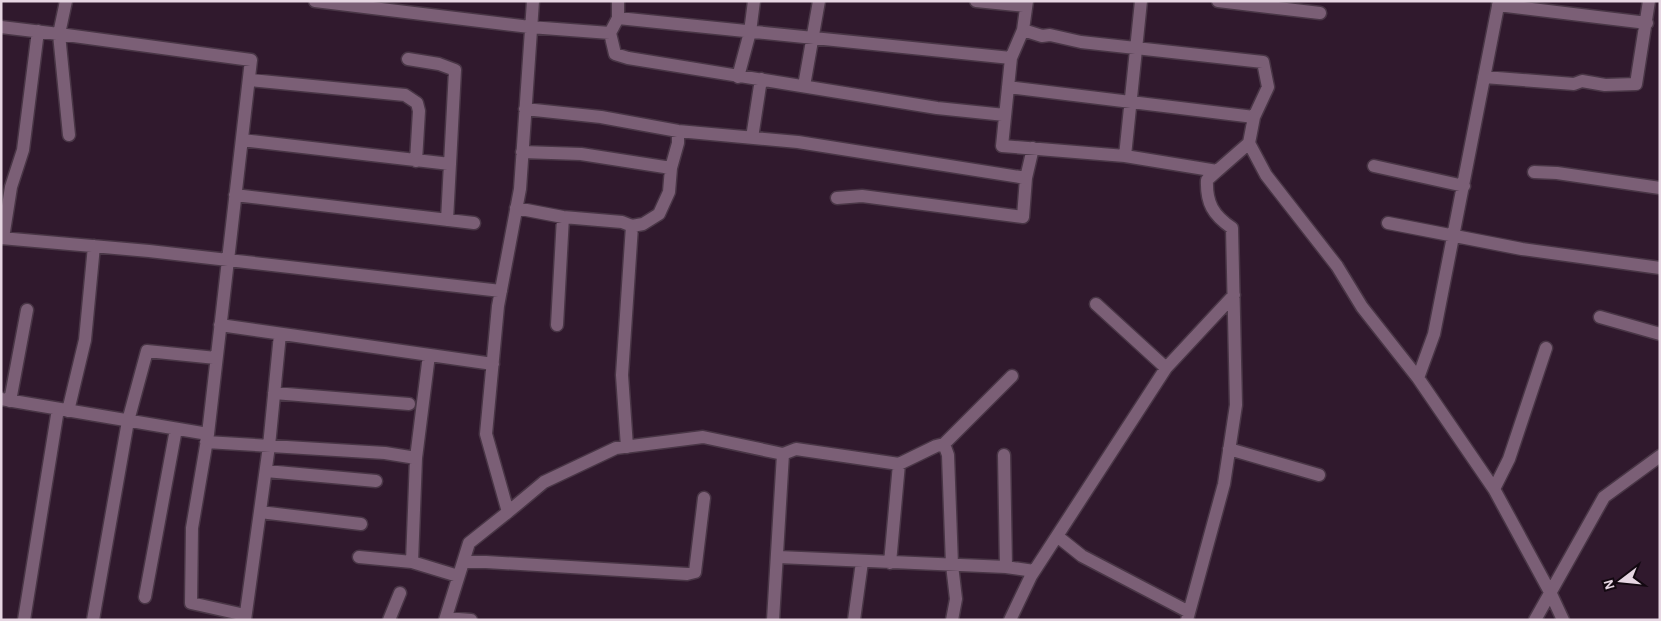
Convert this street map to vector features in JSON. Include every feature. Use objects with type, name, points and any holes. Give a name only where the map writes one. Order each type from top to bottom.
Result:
[{"type":"street","points":[[66,1],[59,34],[69,136]]},
{"type":"street","points":[[316,1],[405,7],[530,27],[610,33]]},
{"type":"street","points":[[508,512],[486,434],[501,291],[516,208],[533,1]]},
{"type":"street","points":[[618,1],[618,18],[610,33],[615,54],[936,108],[1005,115]]},
{"type":"street","points":[[738,76],[750,32],[754,1]]},
{"type":"street","points":[[804,86],[814,38],[819,1]]},
{"type":"street","points":[[976,1],[1027,4],[1023,30],[1010,58],[1002,146],[1125,156],[1217,171]]},
{"type":"street","points":[[1125,156],[1141,1]]},
{"type":"street","points":[[1218,1],[1320,13]]},
{"type":"street","points":[[1484,77],[1574,84],[1582,81],[1605,85],[1636,84],[1649,1]]},
{"type":"street","points":[[1418,378],[1434,334],[1498,3],[1647,23]]},
{"type":"street","points":[[618,18],[1010,58]]},
{"type":"street","points":[[1,27],[251,60],[207,438],[192,528],[191,604],[245,618],[266,471],[280,334]]},
{"type":"street","points":[[1023,30],[1042,36],[1050,35],[1081,42],[1263,62],[1268,87],[1254,117],[1249,143],[1207,180],[1206,195],[1218,218],[1232,228],[1236,405],[1224,484],[1188,616],[1082,556],[1057,536]]},
{"type":"street","points":[[38,32],[23,150],[6,186],[2,238],[227,260],[501,291]]},
{"type":"street","points":[[408,59],[439,64],[455,70],[447,220]]},
{"type":"street","points":[[752,138],[761,79]]},
{"type":"street","points":[[250,80],[404,95],[417,103],[420,111],[416,160]]},
{"type":"street","points":[[1008,87],[1254,117]]},
{"type":"street","points":[[525,109],[601,117],[678,131],[798,142],[1026,178]]},
{"type":"street","points":[[516,208],[563,217],[622,222],[632,226],[643,224],[659,214],[670,192],[671,168],[678,143],[678,131]]},
{"type":"street","points":[[242,140],[450,164]]},
{"type":"street","points":[[1249,143],[1266,175],[1337,266],[1362,306],[1418,378],[1494,489],[1563,620]]},
{"type":"street","points":[[837,198],[862,196],[1023,217],[1026,178],[1033,148]]},
{"type":"street","points":[[522,152],[582,154],[671,168]]},
{"type":"street","points":[[1374,166],[1464,186]]},
{"type":"street","points":[[1534,172],[1557,173],[1660,188]]},
{"type":"street","points":[[235,195],[474,222]]},
{"type":"street","points":[[557,325],[563,217]]},
{"type":"street","points":[[1388,223],[1522,249],[1660,268]]},
{"type":"street","points":[[627,447],[622,375],[632,226]]},
{"type":"street","points":[[24,620],[63,410],[85,340],[94,246]]},
{"type":"street","points":[[1010,620],[1034,571],[1166,368],[1234,295]]},
{"type":"street","points":[[1096,304],[1166,368]]},
{"type":"street","points":[[27,310],[6,400],[176,429],[207,438],[269,446],[385,453],[416,458]]},
{"type":"street","points":[[1600,317],[1660,334]]},
{"type":"street","points":[[220,325],[492,364]]},
{"type":"street","points":[[1494,489],[1510,459],[1546,348]]},
{"type":"street","points":[[93,620],[128,421],[147,351],[216,358]]},
{"type":"street","points":[[412,562],[416,458],[429,355]]},
{"type":"street","points":[[471,620],[445,619],[469,543],[544,482],[616,448],[703,437],[783,454],[796,449],[899,464],[944,444],[1012,376]]},
{"type":"street","points":[[274,393],[409,404]]},
{"type":"street","points":[[145,597],[176,429]]},
{"type":"street","points":[[944,444],[948,455],[952,565],[956,598],[952,620]]},
{"type":"street","points":[[1229,449],[1319,474]]},
{"type":"street","points":[[773,620],[783,454]]},
{"type":"street","points":[[1004,455],[1006,567]]},
{"type":"street","points":[[1535,620],[1604,497],[1660,456]]},
{"type":"street","points":[[890,563],[899,464]]},
{"type":"street","points":[[266,471],[376,480]]},
{"type":"street","points":[[463,562],[688,574],[695,572],[704,498]]},
{"type":"street","points":[[260,512],[361,524]]},
{"type":"street","points":[[359,556],[412,562],[458,576]]},
{"type":"street","points":[[778,557],[1006,567],[1034,571]]},
{"type":"street","points":[[854,620],[862,562]]},
{"type":"street","points":[[389,620],[400,593]]}]
